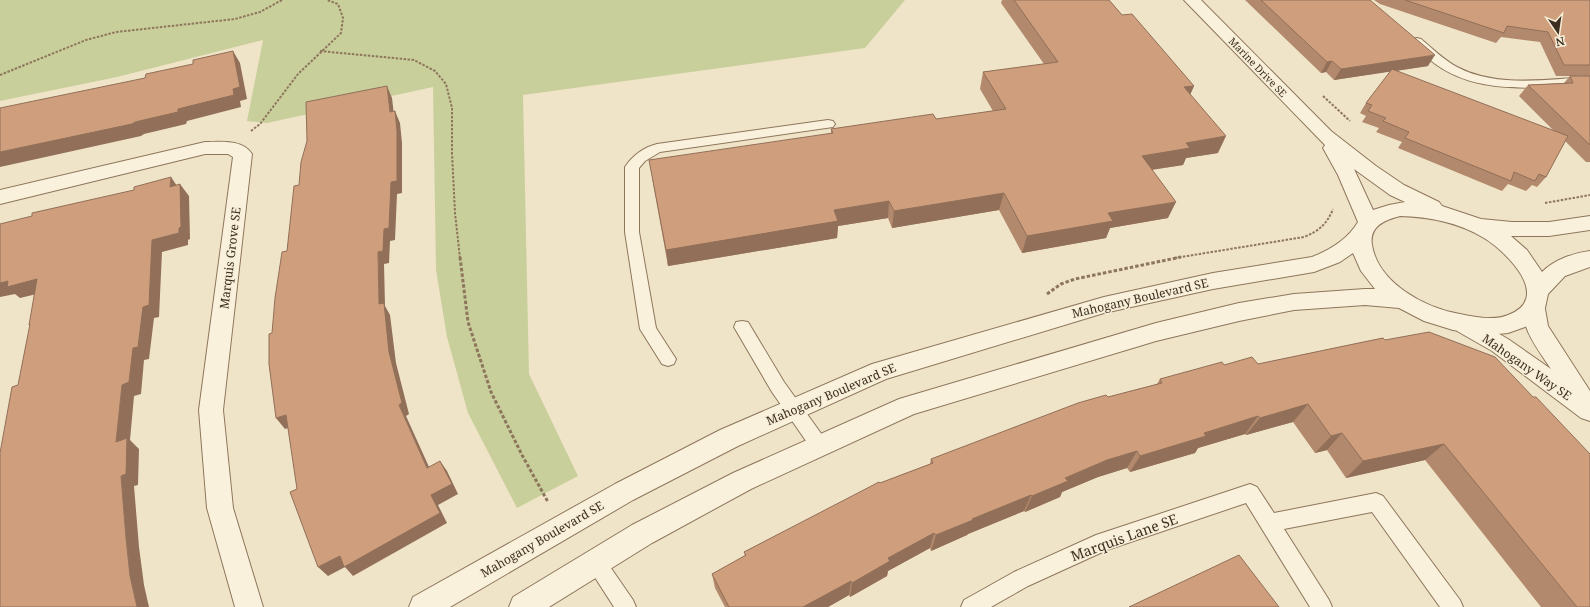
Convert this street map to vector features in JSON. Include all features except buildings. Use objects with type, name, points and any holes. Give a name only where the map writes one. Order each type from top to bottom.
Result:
[{"type":"street","name":"Marine Drive SE","points":[[1192,0],[1324,135],[1369,171],[1397,190],[1446,214]]},
{"type":"street","name":"Marine Drive SE","points":[[1324,135],[1348,175],[1364,229],[1361,250],[1369,267],[1383,284],[1403,300]]},
{"type":"street","points":[[0,197],[205,148],[231,148]]},
{"type":"street","name":"Marquis Grove SE","points":[[231,148],[243,154],[211,410],[220,508],[249,607]]},
{"type":"street","name":"Mahogany Boulevard SE","points":[[423,607],[624,492],[729,438],[880,371],[1104,305],[1212,281],[1314,264],[1333,257],[1381,214],[1400,209],[1422,209],[1446,214]]},
{"type":"street","points":[[1446,214],[1473,223],[1512,229],[1549,229],[1590,223]]},
{"type":"street","name":"Mahogany Way SE","points":[[1473,223],[1493,234],[1511,247],[1525,262],[1535,276],[1537,328],[1589,410]]},
{"type":"street","points":[[523,607],[642,534],[742,481],[908,406],[1156,332],[1239,312],[1294,302],[1365,297],[1403,300],[1432,315],[1465,325],[1495,327],[1519,321],[1557,270],[1582,260],[1590,259]]},
{"type":"street","name":"Mahogany Way SE","points":[[1465,325],[1500,345],[1589,410]]},
{"type":"lane","points":[[1406,33],[1441,62],[1460,73],[1479,79],[1501,83],[1590,81]]},
{"type":"lane","points":[[668,359],[648,329],[632,232],[632,167],[640,158],[657,148],[828,124]]},
{"type":"lane","points":[[742,327],[778,387],[819,445]]},
{"type":"lane","name":"Marquis Lane SE","points":[[972,607],[1021,579],[1103,542],[1250,493],[1322,607]]},
{"type":"lane","points":[[1269,523],[1376,502],[1453,607]]},
{"type":"lane","points":[[595,562],[626,607]]},
{"type":"path","points":[[0,75],[86,40],[116,32],[235,19],[260,12],[282,0]]},
{"type":"path","points":[[231,148],[260,124],[298,74],[320,51],[341,33],[343,18],[338,4],[327,0]]},
{"type":"path","points":[[320,51],[414,60],[435,71],[446,84],[452,108],[452,153],[455,213],[468,322],[491,392],[522,455],[549,504]]},
{"type":"path","points":[[1318,90],[1351,122]]},
{"type":"path","points":[[1541,204],[1590,194]]},
{"type":"green space","points":[[0,0],[905,0],[865,48],[523,95],[529,374],[578,476],[517,508],[468,413],[447,337],[436,270],[433,87],[267,123],[247,121],[263,40],[117,77],[0,101]]}]
